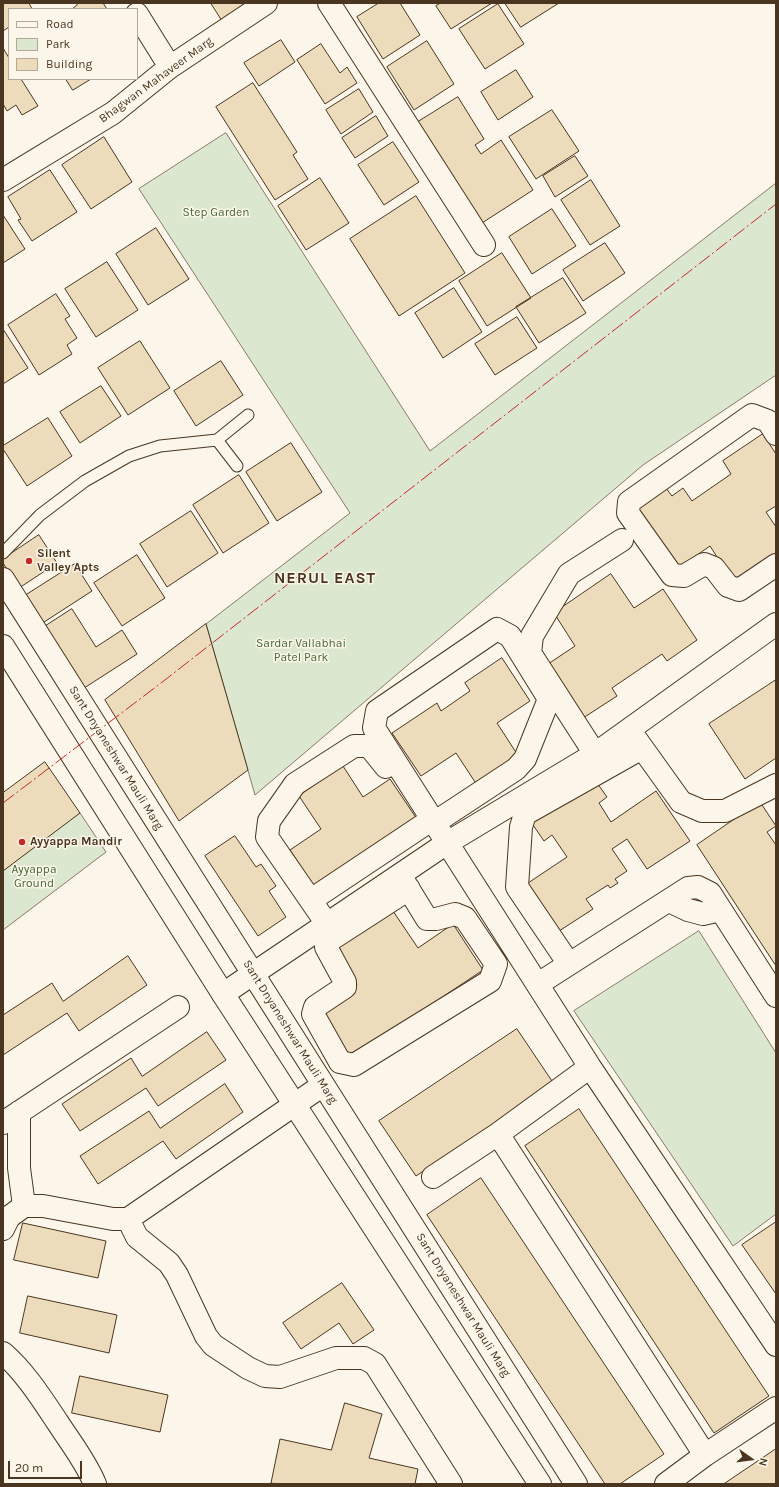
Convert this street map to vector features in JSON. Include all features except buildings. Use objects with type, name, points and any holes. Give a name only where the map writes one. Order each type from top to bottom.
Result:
[{"type":"street","name":"Bhagwan Mahaveer Marg","points":[[3,180],[113,113],[170,67],[266,3]]},
{"type":"street","points":[[329,3],[484,245]]},
{"type":"street","points":[[138,16],[170,67]]},
{"type":"street","points":[[776,434],[768,421],[752,415],[629,502],[628,513],[672,575],[684,576],[704,564],[714,568],[728,586],[739,590],[776,565]]},
{"type":"street","points":[[595,754],[530,653],[532,636],[569,574],[622,540]]},
{"type":"street","name":"Sant Dnyaneshwar Mauli Marg","points":[[3,579],[576,1484]]},
{"type":"street","points":[[404,882],[427,919],[436,919],[455,914],[465,918],[496,964],[490,981],[354,1065],[340,1062],[313,1014],[315,1007],[345,987],[345,982],[326,947],[327,942],[404,882],[443,845],[595,754],[776,624]]},
{"type":"street","points":[[311,900],[429,823],[516,769],[525,759],[549,699],[510,636],[497,629],[377,711],[374,728],[429,823],[443,845],[538,984],[590,1067],[774,1338]]},
{"type":"street","points":[[3,646],[294,1105],[540,1484]]},
{"type":"street","points":[[629,730],[681,802],[702,811],[725,811],[772,791]]},
{"type":"street","points":[[327,924],[268,837],[269,821],[295,784],[354,746],[369,746],[385,764],[429,823]]},
{"type":"street","points":[[569,964],[517,887],[521,827],[525,814],[642,748]]},
{"type":"street","points":[[223,994],[327,924],[404,882]]},
{"type":"street","points":[[538,984],[688,888],[698,887],[710,893],[776,996]]},
{"type":"street","points":[[24,1206],[11,1118],[178,1007]]},
{"type":"street","points":[[433,1177],[498,1134],[590,1067]]},
{"type":"street","points":[[3,1229],[9,1217],[24,1206],[42,1206],[113,1219],[128,1219],[323,1084]]},
{"type":"street","points":[[498,1134],[705,1455]]},
{"type":"street","points":[[128,1219],[137,1237],[169,1263],[177,1275],[206,1336],[214,1345],[248,1368],[265,1376],[280,1376],[336,1358],[364,1358],[375,1364],[451,1484]]},
{"type":"street","points":[[3,1353],[14,1362],[48,1408],[78,1452],[95,1484]]},
{"type":"street","points":[[666,1484],[705,1455],[776,1408]]},
{"type":"lane","points":[[3,553],[40,515],[84,481],[129,456],[160,446],[217,440],[248,415]]},
{"type":"lane","points":[[217,440],[237,466]]},
{"type":"green space","name":"Sardar Vallabhai Patel Park","points":[[226,133],[430,451],[776,183],[776,375],[643,465],[255,795],[206,624],[350,513],[139,189]]},
{"type":"green space","name":"Ayyappa Ground","points":[[80,813],[106,852],[3,930],[3,871]]},
{"type":"green space","points":[[699,931],[776,1053],[776,1214],[733,1246],[574,1011]]},
{"type":"power","points":[[3,803],[161,683],[776,204]]},
{"type":"place","name":"Silent Valley Apts","points":[[29,561]]},
{"type":"place","name":"Ayyappa Mandir","points":[[22,842]]},
{"type":"district","name":"NERUL EAST","points":[[325,578]]},
{"type":"park label","name":"Step Garden","points":[[216,213]]}]
